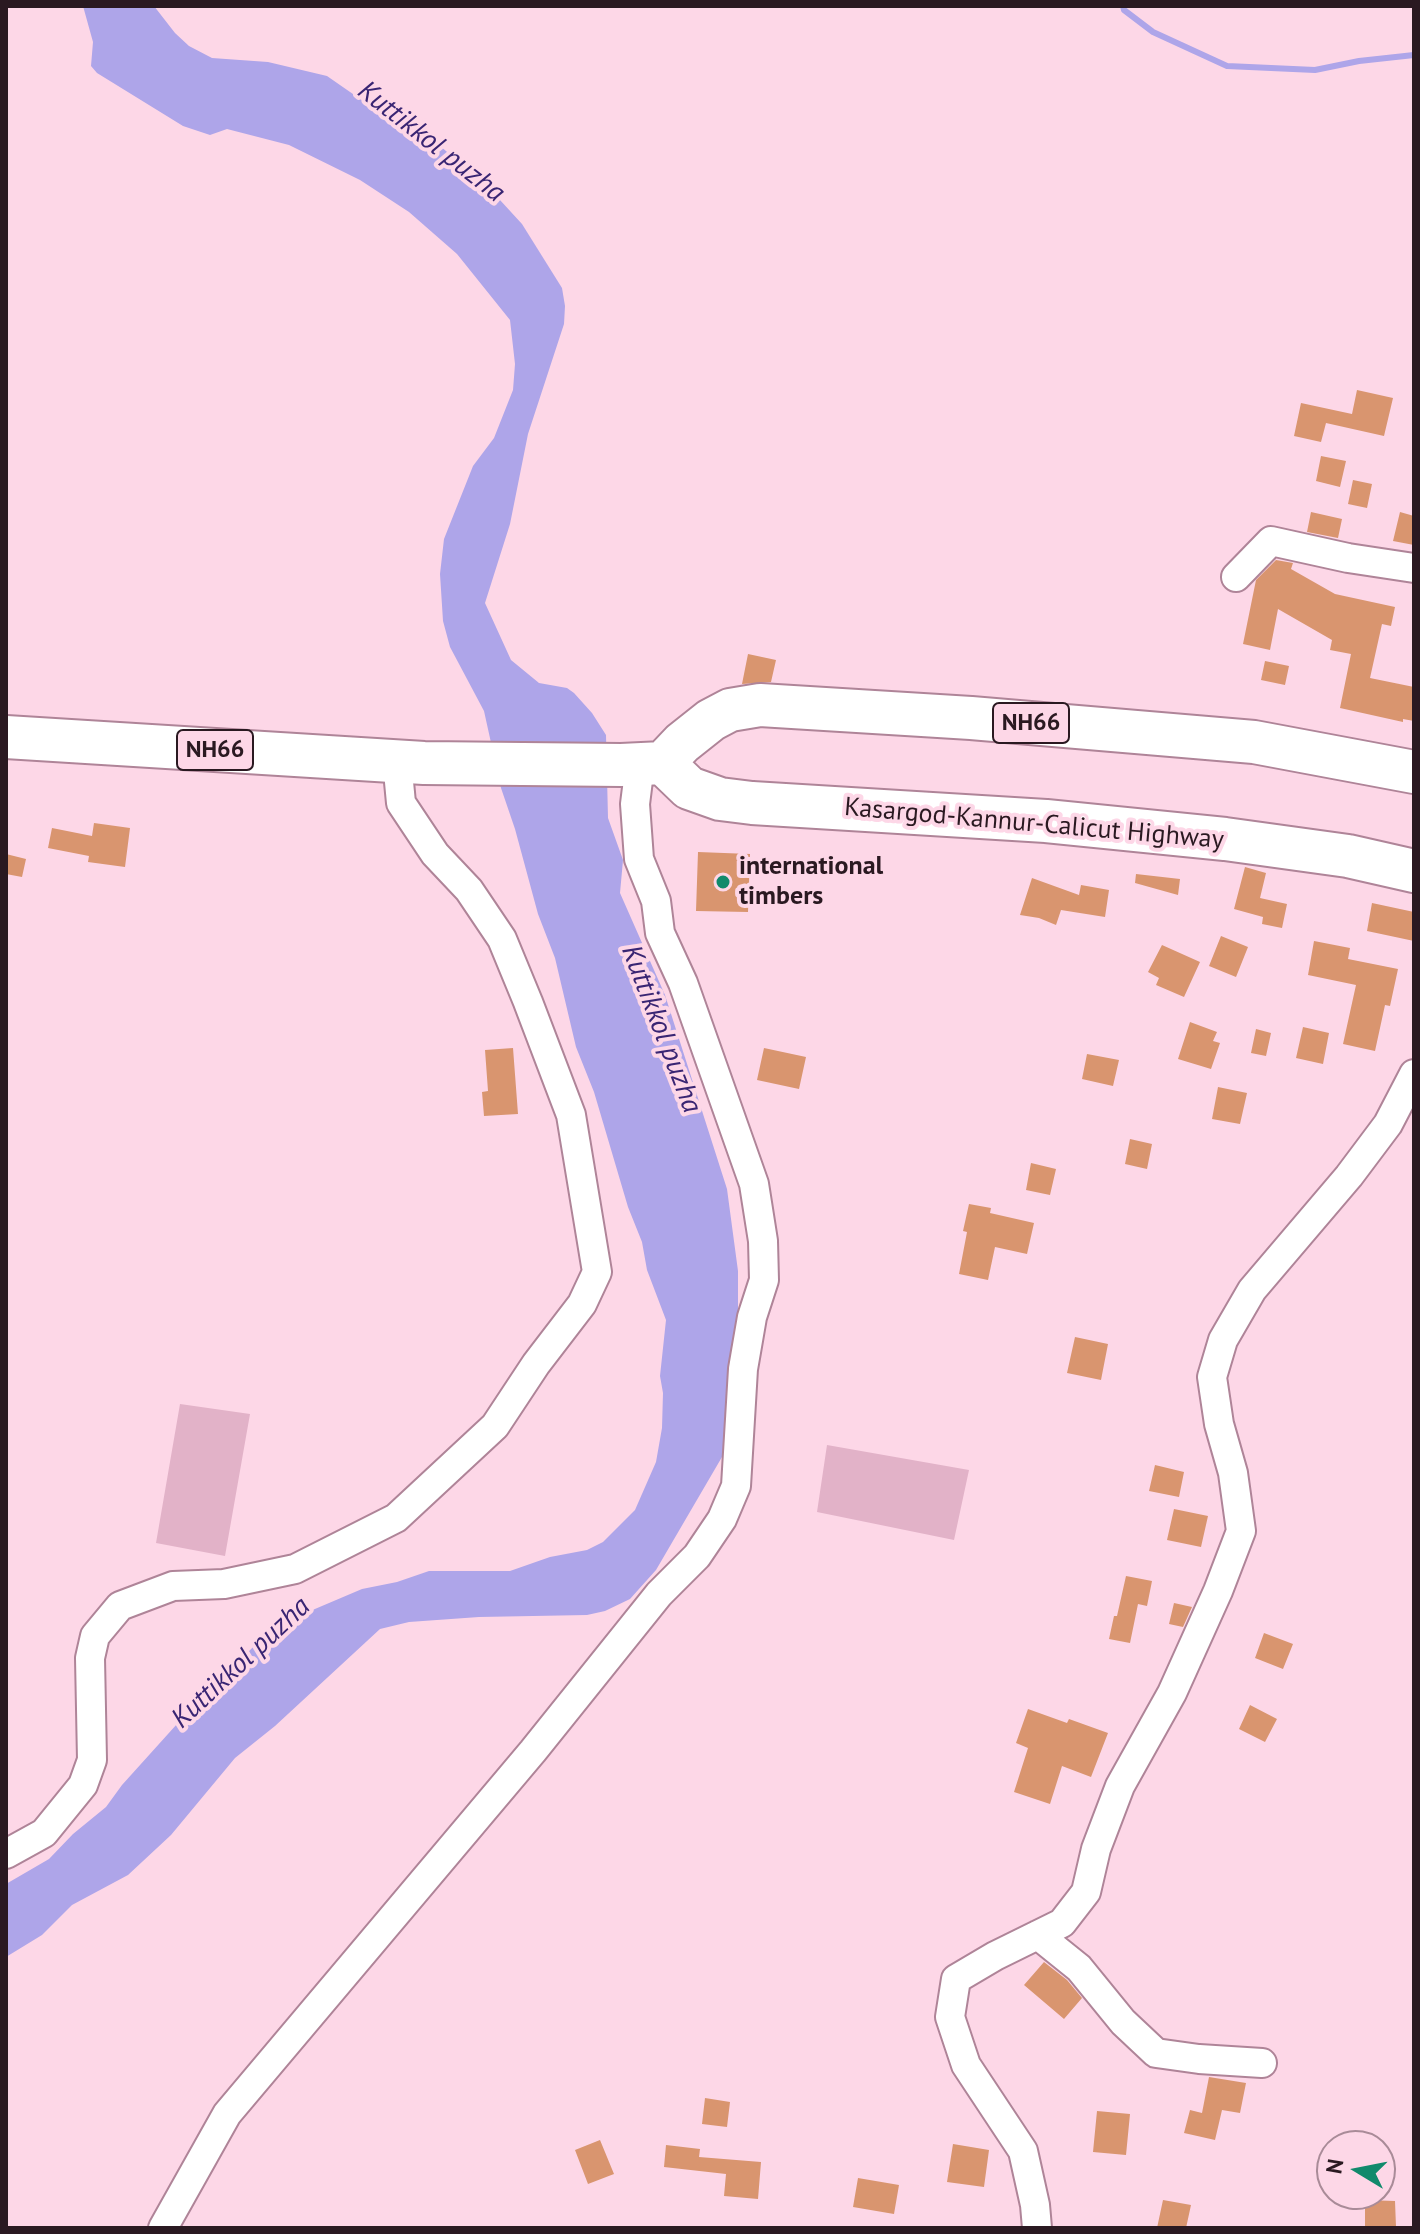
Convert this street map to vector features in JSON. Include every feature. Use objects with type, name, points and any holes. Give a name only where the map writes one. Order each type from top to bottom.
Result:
[{"type":"highway","name":"NH66","points":[[6,737],[410,762],[641,764],[682,743],[711,720],[730,710],[760,705],[971,718],[1254,742],[1414,772]]},
{"type":"highway","name":"Kasargod-Kannur-Calicut Highway","points":[[641,764],[689,788],[720,799],[1046,821],[1225,839],[1348,856],[1414,871]]},
{"type":"street","points":[[1236,577],[1271,541],[1348,558],[1414,568]]},
{"type":"street","points":[[6,1854],[44,1833],[83,1785],[92,1760],[90,1658],[95,1636],[120,1606],[173,1586],[224,1584],[295,1569],[396,1518],[495,1426],[536,1364],[582,1304],[597,1272],[571,1115],[502,939],[469,890],[435,854],[401,803],[410,762]]},
{"type":"street","points":[[163,2228],[227,2114],[533,1751],[659,1594],[697,1556],[722,1519],[736,1486],[743,1369],[752,1317],[764,1280],[763,1241],[754,1184],[683,983],[660,933],[656,901],[639,859],[635,804],[641,764]]},
{"type":"street","points":[[1037,2228],[1023,2151],[966,2065],[950,2017],[956,1979],[1062,1923],[1086,1892],[1096,1849],[1120,1786],[1172,1693],[1241,1531],[1233,1473],[1219,1424],[1212,1377],[1223,1340],[1252,1290],[1313,1220],[1388,1124],[1414,1074]]},
{"type":"street","points":[[1038,1935],[1079,1968],[1123,2022],[1156,2053],[1262,2063]]},
{"type":"shaded area","points":[[180,1404],[250,1414],[225,1556],[156,1543]]},
{"type":"shaded area","points":[[827,1445],[969,1470],[954,1540],[817,1512]]},
{"type":"water","name":"Kuttikkol puzha","points":[[83,6],[154,6],[189,46],[212,58],[268,62],[327,76],[363,101],[425,133],[489,188],[522,224],[562,288],[564,324],[528,434],[510,524],[485,603],[511,660],[539,683],[567,688],[574,693],[606,735],[608,818],[623,860],[620,893],[665,995],[727,1189],[738,1271],[738,1405],[733,1432],[722,1457],[656,1570],[630,1599],[605,1611],[587,1615],[479,1617],[409,1622],[380,1629],[275,1726],[235,1758],[171,1835],[128,1875],[72,1905],[42,1935],[6,1957],[6,1884],[49,1859],[106,1807],[177,1724],[259,1641],[289,1620],[362,1589],[429,1571],[510,1571],[550,1557],[587,1550],[603,1542],[635,1510],[656,1462],[662,1428],[660,1376],[666,1320],[647,1270],[642,1242],[628,1207],[594,1092],[576,1047],[555,958],[538,914],[501,788],[484,711],[450,647],[443,621],[440,574],[444,539],[473,466],[494,438],[513,390],[515,364],[510,320],[457,254],[409,212],[360,180],[289,145],[227,129],[210,135],[183,126],[97,73],[91,66],[93,42]]},
{"type":"building","points":[[1357,390],[1393,398],[1384,436],[1326,423],[1321,442],[1294,436],[1301,403],[1352,414]]},
{"type":"building","points":[[1321,456],[1346,461],[1340,487],[1316,481]]},
{"type":"building","points":[[1353,480],[1372,484],[1367,508],[1348,504]]},
{"type":"building","points":[[1311,512],[1342,519],[1338,538],[1307,532]]},
{"type":"building","points":[[1400,512],[1414,516],[1414,545],[1393,541]]},
{"type":"building","points":[[1276,560],[1293,563],[1291,569],[1335,594],[1395,607],[1391,626],[1382,624],[1370,678],[1414,687],[1414,721],[1403,719],[1403,722],[1340,708],[1351,654],[1330,650],[1332,640],[1278,609],[1270,650],[1243,644],[1256,580]]},
{"type":"building","points":[[748,654],[776,660],[771,682],[742,684]]},
{"type":"building","points":[[1265,661],[1289,666],[1285,685],[1261,680]]},
{"type":"building","points":[[94,823],[130,828],[125,867],[88,862],[89,856],[48,848],[52,828],[92,836]]},
{"type":"building","name":"international timbers","points":[[698,852],[750,854],[748,912],[696,911]]},
{"type":"building","points":[[6,854],[26,859],[22,877],[6,874]]},
{"type":"building","points":[[1245,867],[1266,873],[1260,898],[1287,904],[1282,928],[1262,924],[1263,917],[1234,909]]},
{"type":"building","points":[[1136,874],[1180,879],[1178,895],[1135,883]]},
{"type":"building","points":[[1032,878],[1079,895],[1081,885],[1109,890],[1105,917],[1061,910],[1056,925],[1020,915]]},
{"type":"building","points":[[1372,903],[1414,912],[1414,941],[1367,931]]},
{"type":"building","points":[[1221,936],[1248,947],[1236,977],[1209,966]]},
{"type":"building","points":[[1314,941],[1350,948],[1348,959],[1398,969],[1390,1006],[1385,1005],[1375,1051],[1343,1044],[1356,985],[1308,975]]},
{"type":"building","points":[[1162,945],[1200,962],[1184,997],[1156,985],[1159,978],[1148,972]]},
{"type":"building","points":[[1190,1022],[1217,1032],[1213,1041],[1220,1043],[1211,1069],[1178,1059]]},
{"type":"building","points":[[1303,1027],[1329,1033],[1323,1064],[1296,1058]]},
{"type":"building","points":[[1256,1029],[1271,1033],[1266,1056],[1251,1053]]},
{"type":"building","points":[[513,1048],[518,1114],[484,1116],[482,1092],[488,1091],[485,1050]]},
{"type":"building","points":[[764,1048],[806,1057],[799,1089],[757,1080]]},
{"type":"building","points":[[1087,1054],[1119,1060],[1113,1086],[1082,1079]]},
{"type":"building","points":[[1218,1087],[1247,1093],[1240,1124],[1212,1119]]},
{"type":"building","points":[[1130,1139],[1152,1144],[1147,1169],[1125,1164]]},
{"type":"building","points":[[1031,1163],[1056,1169],[1050,1195],[1026,1190]]},
{"type":"building","points":[[969,1204],[991,1208],[990,1213],[1034,1223],[1027,1254],[995,1247],[988,1280],[959,1274]]},
{"type":"building","points":[[1075,1337],[1108,1344],[1101,1380],[1067,1373]]},
{"type":"building","points":[[1155,1465],[1184,1472],[1179,1497],[1149,1491]]},
{"type":"building","points":[[1174,1509],[1208,1516],[1201,1547],[1167,1540]]},
{"type":"building","points":[[1126,1576],[1152,1581],[1147,1606],[1138,1604],[1130,1643],[1109,1639]]},
{"type":"building","points":[[1174,1603],[1192,1607],[1183,1627],[1169,1624]]},
{"type":"building","points":[[1264,1633],[1293,1644],[1283,1669],[1255,1658]]},
{"type":"building","points":[[1250,1705],[1277,1719],[1265,1742],[1239,1729]]},
{"type":"building","points":[[1028,1709],[1108,1733],[1091,1777],[1062,1766],[1050,1804],[1014,1792],[1028,1748],[1016,1743]]},
{"type":"building","points":[[1044,1962],[1067,1980],[1082,1998],[1064,2019],[1024,1985]]},
{"type":"building","points":[[1209,2077],[1246,2083],[1240,2113],[1222,2110],[1215,2140],[1184,2133],[1190,2110],[1202,2113]]},
{"type":"building","points":[[705,2098],[730,2102],[727,2127],[702,2124]]},
{"type":"building","points":[[1097,2111],[1130,2114],[1126,2155],[1093,2152]]},
{"type":"building","points":[[600,2140],[614,2174],[588,2184],[575,2150]]},
{"type":"building","points":[[953,2144],[989,2150],[984,2187],[947,2182]]},
{"type":"building","points":[[666,2145],[700,2149],[699,2157],[761,2162],[758,2199],[724,2196],[726,2174],[664,2167]]},
{"type":"building","points":[[858,2178],[899,2185],[894,2214],[853,2207]]},
{"type":"building","points":[[1163,2200],[1191,2205],[1186,2228],[1157,2228]]},
{"type":"building","points":[[1365,2210],[1395,2210],[1396,2227],[1365,2227]]},
{"type":"waterway","points":[[1123,6],[1153,32],[1227,66],[1315,70],[1414,55]]},
{"type":"place","name":"international timbers","points":[[723,882]]}]
